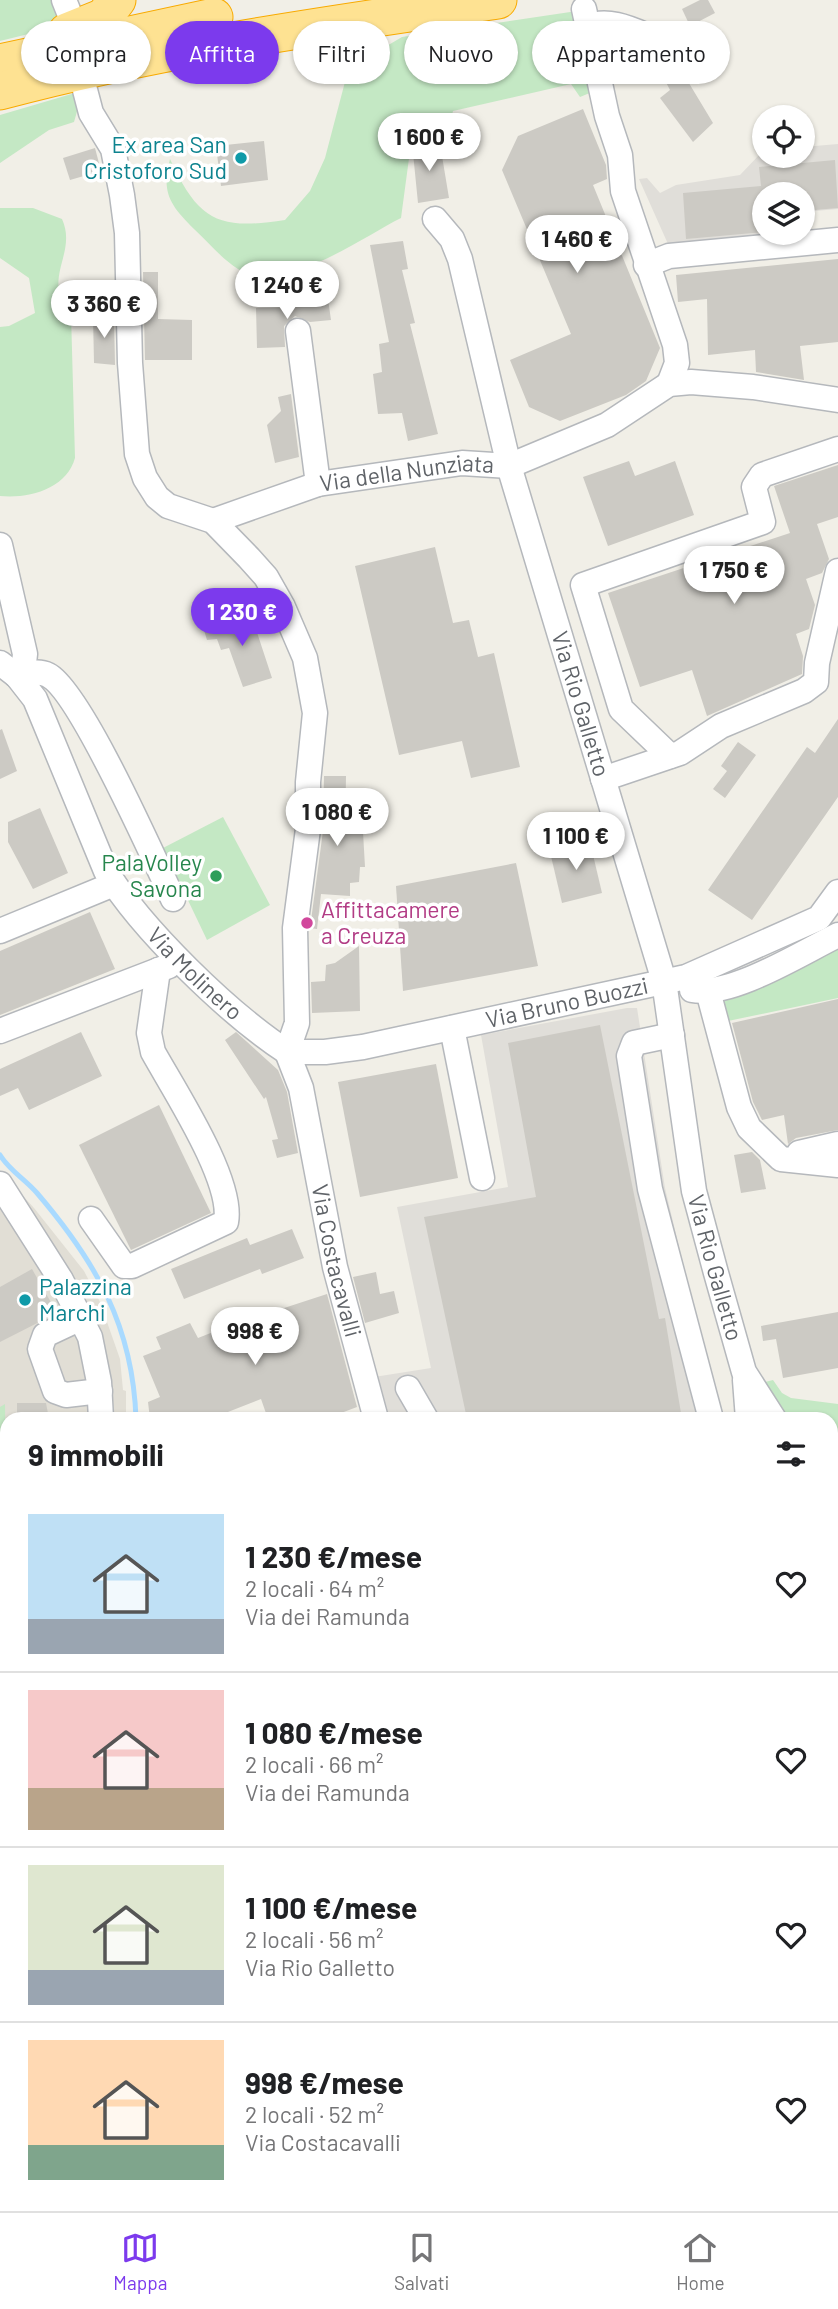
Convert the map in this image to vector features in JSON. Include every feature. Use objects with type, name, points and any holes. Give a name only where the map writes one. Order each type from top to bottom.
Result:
[{"type":"highway","points":[[1,72],[46,38],[96,22],[111,11],[117,0]]},
{"type":"highway","points":[[1,72],[162,26],[323,0]]},
{"type":"highway","points":[[1,72],[79,70],[224,41],[498,0]]},
{"type":"street","points":[[64,0],[72,21]]},
{"type":"street","points":[[600,84],[620,155],[623,191],[646,265],[676,345],[677,363],[669,384],[691,382],[753,387],[838,400]]},
{"type":"street","points":[[85,90],[91,113],[113,149],[122,195],[127,233],[130,363],[137,454],[145,478],[157,498],[168,506],[213,521],[266,577],[283,607],[305,658],[315,713],[308,782],[309,829],[295,928],[297,1023],[287,1052]]},
{"type":"street","name":"Via Rio Galletto","points":[[435,219],[452,239],[460,259],[509,466],[664,981],[694,1191],[744,1372],[770,1412]]},
{"type":"street","points":[[646,265],[669,256],[838,240]]},
{"type":"street","points":[[298,331],[318,484]]},
{"type":"street","name":"Via della Nunziata","points":[[213,521],[318,484],[462,463],[509,466],[607,425],[669,384]]},
{"type":"street","points":[[670,756],[621,709],[583,585],[763,522],[754,486],[762,475],[838,449]]},
{"type":"street","points":[[0,545],[25,654],[24,663],[8,670]]},
{"type":"street","points":[[603,779],[670,756],[721,726],[804,691],[816,682],[817,663],[838,571]]},
{"type":"street","points":[[8,670],[47,674],[59,683],[73,702],[96,741],[173,899]]},
{"type":"street","name":"Via Molinero","points":[[8,670],[35,699],[106,871],[128,904],[249,1024],[287,1052]]},
{"type":"street","points":[[0,932],[114,884]]},
{"type":"street","points":[[664,981],[687,976],[819,918],[838,892]]},
{"type":"street","name":"Via Bruno Buozzi","points":[[287,1052],[325,1052],[452,1028],[664,981],[684,989],[708,991],[736,983],[838,935]]},
{"type":"street","points":[[0,1031],[182,960]]},
{"type":"street","points":[[91,1219],[124,1266],[132,1266],[226,1222],[228,1212],[219,1175],[153,1052],[149,1033],[158,970]]},
{"type":"street","points":[[708,991],[740,1107],[749,1128],[781,1159],[838,1165]]},
{"type":"street","points":[[452,1028],[482,1178]]},
{"type":"street","points":[[672,1035],[634,1043],[630,1047],[629,1056],[650,1189],[709,1412]]},
{"type":"street","name":"Via Costacavalli","points":[[287,1052],[304,1101],[335,1267],[374,1412]]},
{"type":"street","points":[[781,1159],[838,1144]]},
{"type":"street","points":[[0,1184],[61,1280],[90,1337],[100,1391],[101,1412]]},
{"type":"street","points":[[79,1319],[45,1335],[40,1349],[55,1391],[66,1395],[100,1391]]},
{"type":"street","points":[[744,1372],[747,1412]]},
{"type":"street","points":[[408,1388],[422,1412]]},
{"type":"shaded area","points":[[838,144],[838,209],[815,211],[815,182],[752,182],[752,237],[668,244],[639,179],[647,178],[660,193],[676,185],[740,175],[752,162],[752,168],[815,168],[815,146]]},
{"type":"shaded area","points":[[637,1008],[665,1188],[718,1412],[386,1412],[374,1377],[431,1368],[397,1207],[508,1187],[481,1035]]},
{"type":"shaded area","points":[[0,1171],[34,1208],[84,1271],[100,1302],[120,1359],[123,1390],[126,1391],[126,1412],[0,1412]]},
{"type":"green space","points":[[0,0],[51,0],[57,8],[60,21],[21,21],[21,36],[0,41]]},
{"type":"green space","points":[[577,11],[580,21],[532,21],[532,84],[571,84],[453,111],[449,128],[412,136],[401,218],[343,250],[298,270],[276,275],[256,275],[238,269],[221,255],[173,205],[167,190],[170,159],[191,197],[214,217],[243,224],[285,220],[310,191],[325,158],[344,84],[390,84],[390,44],[404,37],[404,84],[518,84],[518,21],[510,21]]},
{"type":"green space","points":[[571,84],[595,84],[597,90],[580,97]]},
{"type":"green space","points":[[75,93],[78,108],[74,122],[49,130],[0,163],[0,115]]},
{"type":"green space","points":[[0,208],[33,208],[62,219],[66,232],[59,289],[62,301],[71,314],[75,458],[71,468],[56,484],[23,496],[0,496],[0,327],[9,326],[35,313],[29,278],[0,258]]},
{"type":"green space","name":"PalaVolley Savona","points":[[223,817],[270,905],[207,940],[163,848]]},
{"type":"green space","points":[[838,940],[838,998],[728,1021],[721,991]]},
{"type":"green space","points":[[773,1380],[782,1393],[791,1398],[838,1404],[838,1412],[777,1412],[769,1399],[765,1382]]},
{"type":"green space","points":[[5,1404],[5,1412],[0,1412],[0,1407]]},
{"type":"building","points":[[700,0],[708,0],[715,13],[700,21],[688,21],[682,9]]},
{"type":"building","points":[[667,84],[689,84],[713,123],[693,142],[660,98],[670,90]]},
{"type":"building","points":[[583,109],[606,165],[607,179],[593,185],[660,348],[646,381],[626,395],[560,421],[529,407],[510,360],[571,334],[502,170],[518,136]]},
{"type":"building","name":"Ex area San Cristoforo Sud","points":[[264,141],[268,180],[221,186],[216,146]]},
{"type":"building","points":[[429,142],[432,151],[441,150],[449,198],[418,203],[412,143]]},
{"type":"building","points":[[95,148],[101,171],[70,180],[63,158]]},
{"type":"building","points":[[835,160],[838,208],[815,210],[815,182],[761,182],[759,168],[815,168],[815,162]]},
{"type":"building","points":[[752,187],[752,233],[686,239],[683,193]]},
{"type":"building","points":[[403,241],[408,269],[402,270],[415,323],[410,324],[438,434],[408,441],[402,413],[378,414],[373,374],[382,372],[379,344],[389,342],[370,245]]},
{"type":"building","points":[[838,259],[838,342],[800,346],[804,380],[756,372],[755,350],[708,355],[707,299],[678,302],[676,275]]},
{"type":"building","points":[[143,272],[158,272],[158,319],[192,320],[192,360],[145,360]]},
{"type":"building","points":[[328,299],[331,320],[310,322],[295,316],[284,326],[285,347],[257,348],[256,308],[299,307],[298,302]]},
{"type":"building","points":[[93,316],[114,318],[115,365],[94,363]]},
{"type":"building","points":[[291,394],[299,457],[275,463],[267,425],[281,411],[278,397]]},
{"type":"building","points":[[629,461],[635,476],[675,461],[694,515],[608,546],[583,477]]},
{"type":"building","points":[[838,465],[838,517],[817,524],[829,559],[822,573],[806,579],[815,605],[809,629],[796,634],[803,656],[802,674],[707,716],[692,670],[640,687],[608,593],[790,533],[774,486]]},
{"type":"building","points":[[435,547],[453,623],[469,620],[478,657],[494,653],[520,767],[471,778],[462,741],[399,755],[355,566]]},
{"type":"building","points":[[251,614],[272,678],[243,687],[229,648],[221,650],[217,639],[207,640],[203,627]]},
{"type":"building","points":[[838,719],[838,797],[752,920],[708,890],[807,747],[815,753]]},
{"type":"building","points":[[2,729],[17,771],[0,779],[0,730]]},
{"type":"building","points":[[738,742],[756,755],[725,798],[713,789],[727,771],[721,766]]},
{"type":"building","points":[[324,776],[346,776],[345,834],[363,832],[365,867],[360,867],[359,882],[350,883],[350,896],[321,894],[317,929],[310,928],[323,831]]},
{"type":"building","points":[[40,808],[68,873],[33,889],[8,842],[8,822]]},
{"type":"building","points":[[590,842],[602,893],[562,903],[550,852]]},
{"type":"building","points":[[516,863],[538,966],[403,991],[396,886]]},
{"type":"building","points":[[90,912],[115,969],[0,1015],[0,951]]},
{"type":"building","points":[[359,946],[360,1011],[312,1013],[311,982],[325,981],[326,965],[335,963]]},
{"type":"building","points":[[838,999],[838,1130],[796,1138],[788,1144],[784,1115],[762,1120],[753,1102],[732,1023]]},
{"type":"building","points":[[600,1025],[659,1319],[665,1318],[681,1412],[466,1412],[424,1217],[536,1197],[508,1043]]},
{"type":"building","points":[[81,1032],[102,1076],[29,1110],[18,1088],[0,1096],[0,1069]]},
{"type":"building","points":[[236,1032],[278,1070],[287,1092],[298,1153],[277,1158],[272,1140],[278,1139],[266,1097],[264,1099],[225,1040]]},
{"type":"building","points":[[436,1064],[458,1178],[360,1197],[338,1082]]},
{"type":"building","points":[[159,1105],[211,1213],[131,1250],[79,1145]]},
{"type":"building","points":[[752,1152],[760,1160],[766,1189],[741,1193],[734,1155]]},
{"type":"building","points":[[292,1229],[304,1258],[262,1274],[260,1269],[184,1299],[171,1269],[247,1238],[250,1245]]},
{"type":"building","name":"Palazzina Marchi","points":[[32,1269],[57,1313],[0,1342],[0,1287]]},
{"type":"building","points":[[376,1272],[380,1294],[394,1291],[399,1313],[365,1323],[353,1277]]},
{"type":"building","points":[[327,1294],[357,1407],[344,1412],[266,1412],[261,1399],[228,1412],[149,1412],[148,1402],[160,1397],[143,1356],[161,1349],[156,1337],[190,1323],[198,1338],[277,1307],[278,1310]]},
{"type":"building","points":[[838,1312],[838,1368],[783,1378],[776,1339],[763,1341],[761,1326]]},
{"type":"building","points":[[17,1403],[46,1403],[48,1412],[17,1412]]},
{"type":"waterway","points":[[0,1155],[37,1193],[77,1244],[93,1270],[119,1325],[128,1354],[135,1412]]},
{"type":"place","name":"Ex area San Cristoforo Sud","points":[[241,158]]},
{"type":"place","name":"PalaVolley Savona","points":[[216,876]]},
{"type":"place","name":"Affittacamere a Creuza","points":[[307,923]]},
{"type":"place","name":"Palazzina Marchi","points":[[25,1300]]}]
